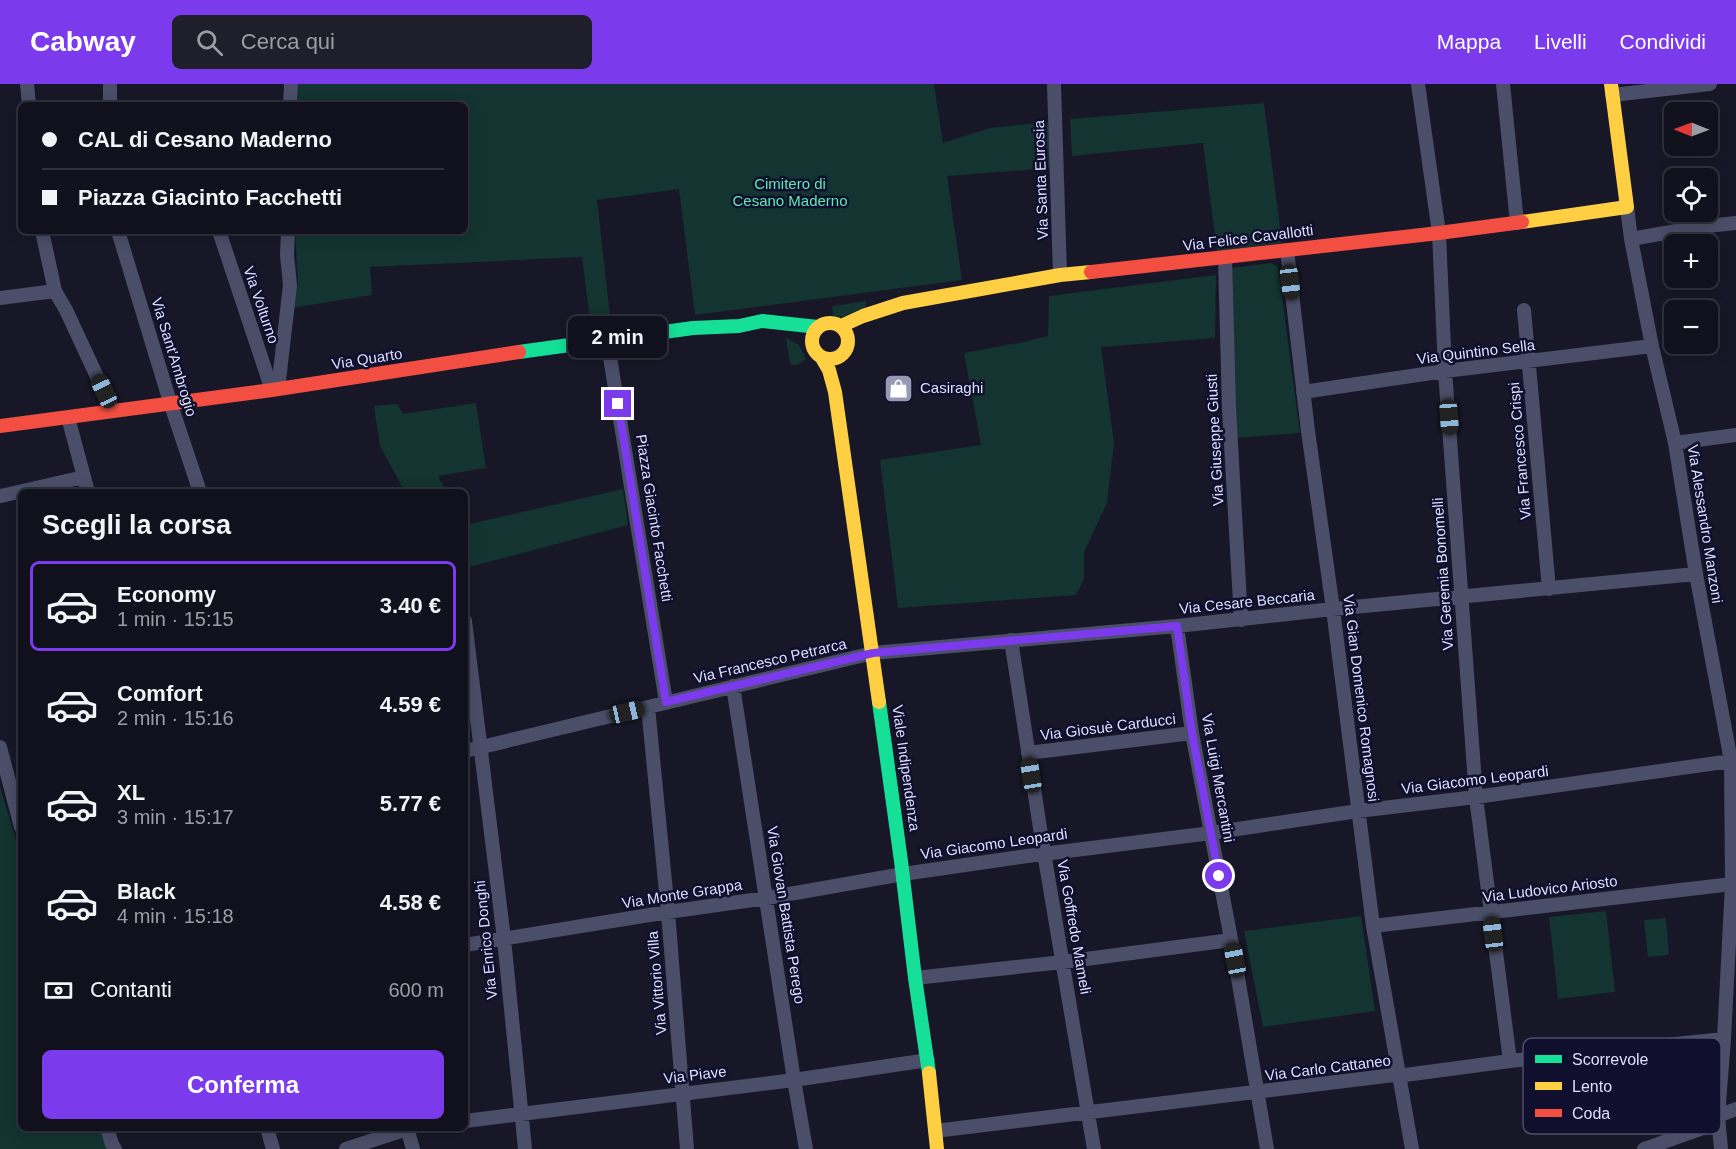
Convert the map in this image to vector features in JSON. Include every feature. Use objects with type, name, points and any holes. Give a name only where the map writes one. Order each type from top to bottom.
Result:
[{"type":"street","points":[[27,84],[29,102]]},
{"type":"street","points":[[110,84],[110,102]]},
{"type":"street","points":[[290,102],[291,84]]},
{"type":"street","name":"Via Santa Eurosia","points":[[1054,84],[1060,275]]},
{"type":"street","name":"Via Geremia Bonomelli","points":[[1418,84],[1439,233],[1445,372],[1476,797],[1510,1061]]},
{"type":"street","points":[[1503,84],[1517,223]]},
{"type":"street","points":[[1611,90],[1710,84]]},
{"type":"street","name":"Via Alessandro Manzoni","points":[[1611,90],[1631,239],[1652,345],[1676,443],[1696,574],[1731,761],[1732,884],[1721,1078]]},
{"type":"street","name":"Via Felice Cavallotti","points":[[841,326],[862,316],[913,302],[1060,275],[1439,233],[1627,207]]},
{"type":"street","points":[[1631,239],[1736,222]]},
{"type":"street","points":[[43,234],[55,291],[113,411]]},
{"type":"street","name":"Via Sant'Ambrogio","points":[[119,234],[199,489]]},
{"type":"street","name":"Via Volturno","points":[[220,234],[275,389]]},
{"type":"street","points":[[275,389],[290,285],[288,234]]},
{"type":"street","name":"Via Gian Domenico Romagnosi","points":[[1287,250],[1303,392],[1333,609],[1372,926],[1412,1149]]},
{"type":"street","name":"Via Giuseppe Giusti","points":[[1225,258],[1229,408],[1241,620]]},
{"type":"street","points":[[0,298],[55,291]]},
{"type":"street","name":"Via Francesco Crispi","points":[[1524,310],[1549,589]]},
{"type":"street","name":"Via Felice Cavallotti","points":[[848,342],[858,327],[876,313]]},
{"type":"street","name":"Via Quarto","points":[[739,326],[762,321],[818,327]]},
{"type":"street","points":[[829,322],[841,326],[848,336],[847,348],[839,356],[828,359],[822,357],[814,350],[812,344],[812,338],[818,327],[829,322]]},
{"type":"street","name":"Via Quarto","points":[[0,426],[275,389],[693,328],[739,326],[788,330],[797,333],[812,344]]},
{"type":"street","name":"Piazza Giacinto Facchetti","points":[[607,339],[666,702]]},
{"type":"street","name":"Via Quintino Sella","points":[[1303,392],[1652,345]]},
{"type":"street","name":"Viale Indipendenza","points":[[835,392],[839,356]]},
{"type":"street","name":"Viale Indipendenza","points":[[822,357],[829,370],[835,392],[873,653],[915,978],[928,1060],[937,1149]]},
{"type":"street","points":[[69,421],[87,489]]},
{"type":"street","points":[[1676,443],[1736,435]]},
{"type":"street","points":[[32,489],[84,477]]},
{"type":"street","points":[[1,496],[18,492]]},
{"type":"street","name":"Via Cesare Beccaria","points":[[873,653],[1241,620],[1696,574]]},
{"type":"street","name":"Via Luigi Mercantini","points":[[1177,626],[1192,733],[1267,1149]]},
{"type":"street","name":"Via Goffredo Mameli","points":[[1011,640],[1044,853],[1095,1149]]},
{"type":"street","name":"Via Enrico Donghi","points":[[468,646],[504,939],[525,1149]]},
{"type":"street","name":"Via Francesco Petrarca","points":[[468,750],[873,653]]},
{"type":"street","name":"Via Giovan Battista Perego","points":[[733,686],[806,1149]]},
{"type":"street","name":"Via Vittorio Villa","points":[[648,707],[668,912],[687,1149]]},
{"type":"street","name":"Via Giosuè Carducci","points":[[1028,753],[1192,733]]},
{"type":"street","points":[[0,747],[18,816]]},
{"type":"street","name":"Via Giacomo Leopardi","points":[[903,874],[1731,761]]},
{"type":"street","name":"Via Monte Grappa","points":[[468,945],[903,874]]},
{"type":"street","name":"Via Ludovico Ariosto","points":[[1372,926],[1732,884]]},
{"type":"street","points":[[915,978],[1231,940]]},
{"type":"street","name":"Via Piave","points":[[468,1121],[794,1080],[928,1060]]},
{"type":"street","name":"Via Carlo Cattaneo","points":[[935,1131],[1523,1060]]},
{"type":"street","points":[[1721,1115],[1736,1109]]},
{"type":"street","points":[[108,1131],[115,1149]]},
{"type":"street","points":[[268,1131],[273,1149]]},
{"type":"street","points":[[346,1149],[399,1131]]},
{"type":"street","points":[[409,1131],[414,1149]]},
{"type":"street","points":[[1644,1149],[1686,1134]]},
{"type":"street","name":"Via Alessandro Manzoni","points":[[1720,1134],[1721,1149]]},
{"type":"green space","name":"Cimitero di Cesano Maderno","points":[[298,84],[934,84],[943,143],[990,128],[1048,122],[1050,168],[947,176],[962,280],[695,315],[679,189],[597,200],[611,325],[591,328],[582,257],[370,267],[372,295],[292,308],[298,282],[295,234],[468,234],[468,102],[298,102]]},
{"type":"green space","points":[[1264,103],[1282,243],[1217,251],[1203,143],[1072,156],[1070,119]]},
{"type":"green space","points":[[1271,263],[1278,267],[1300,433],[1236,438],[1231,268]]},
{"type":"green space","points":[[1216,275],[1215,338],[1101,347],[1114,443],[1107,503],[1084,552],[1084,579],[1076,595],[898,608],[880,460],[981,445],[964,353],[1048,336],[1049,296]]},
{"type":"green space","points":[[866,301],[866,307],[842,317],[833,316],[832,306]]},
{"type":"green space","points":[[786,338],[799,345],[806,359],[797,365],[790,364]]},
{"type":"green space","points":[[476,403],[486,468],[438,476],[444,489],[403,489],[380,446],[374,406],[397,404],[403,414]]},
{"type":"green space","points":[[623,489],[628,525],[468,567],[468,524]]},
{"type":"green space","points":[[0,787],[18,847],[18,1131],[103,1131],[108,1149],[0,1149]]},
{"type":"green space","points":[[1606,911],[1615,992],[1558,999],[1549,917]]},
{"type":"green space","points":[[1361,916],[1375,1011],[1263,1027],[1244,931]]},
{"type":"green space","points":[[1666,918],[1669,955],[1648,957],[1644,920]]},
{"type":"traffic: fast","points":[[519,352],[693,328],[739,326],[762,321],[818,327]]},
{"type":"traffic: fast","points":[[879,702],[929,1073]]},
{"type":"traffic: slow","points":[[1522,222],[1627,207],[1611,84]]},
{"type":"traffic: slow","points":[[841,326],[903,303],[1060,275],[1091,272]]},
{"type":"traffic: slow","points":[[830,323],[843,328],[848,341],[843,354],[830,359],[817,354],[812,341],[817,328],[830,323]]},
{"type":"traffic: slow","points":[[822,358],[829,370],[835,392],[879,702]]},
{"type":"traffic: slow","points":[[929,1073],[937,1149]]},
{"type":"traffic: jam","points":[[1091,272],[1522,222]]},
{"type":"traffic: jam","points":[[0,426],[272,390],[519,352]]},
{"type":"place","name":"Casiraghi","points":[[899,388]]},
{"type":"route","points":[[618,404],[666,702],[873,653],[1177,626],[1192,733],[1219,876]]}]
